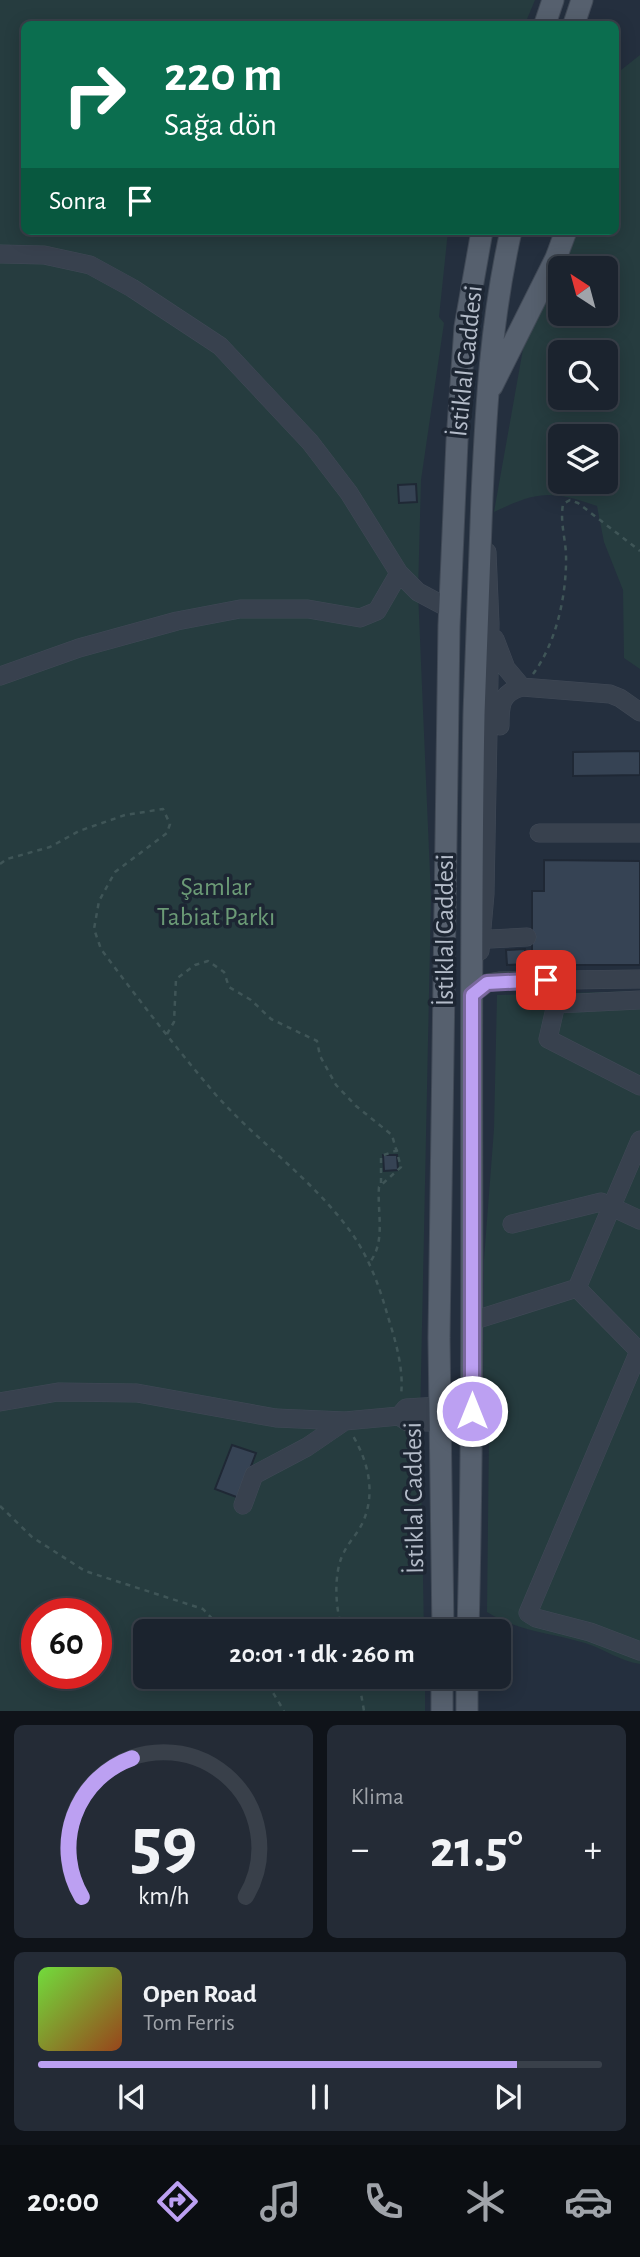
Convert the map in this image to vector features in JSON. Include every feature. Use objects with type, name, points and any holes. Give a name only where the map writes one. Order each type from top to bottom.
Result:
[{"type":"main road","points":[[546,21],[553,0]]},
{"type":"main road","points":[[575,21],[582,0]]},
{"type":"main road","name":"İstiklal Caddesi","points":[[443,1619],[439,1414],[450,609],[465,327],[481,235]]},
{"type":"main road","name":"İstiklal Caddesi","points":[[468,1619],[472,1321],[472,817],[482,496],[488,394],[492,336],[510,235]]},
{"type":"main road","points":[[488,394],[556,258],[565,235]]},
{"type":"main road","points":[[442,1689],[442,1711]]},
{"type":"main road","points":[[467,1689],[467,1711]]},
{"type":"street","points":[[0,254],[44,255],[90,265],[132,288],[220,346],[310,442],[349,493],[399,573],[418,592],[450,609]]},
{"type":"street","points":[[472,995],[479,963],[485,894],[490,581],[482,496]]},
{"type":"street","points":[[0,676],[79,648],[177,621],[240,609],[308,609],[360,618],[377,611],[399,573]]},
{"type":"street","points":[[490,624],[501,657],[522,687]]},
{"type":"street","points":[[479,963],[490,939],[496,901],[500,704],[508,692],[522,687],[610,694],[640,712]]},
{"type":"street","points":[[539,833],[640,833]]},
{"type":"street","points":[[490,939],[527,937]]},
{"type":"street","points":[[472,995],[487,983],[499,981],[640,979]]},
{"type":"street","points":[[640,1000],[556,1004],[548,1040],[640,1086]]},
{"type":"street","points":[[472,1321],[577,1288],[640,1140]]},
{"type":"street","points":[[512,1224],[601,1202],[640,1220]]},
{"type":"street","points":[[577,1288],[640,1351],[528,1613],[536,1618],[580,1629],[640,1651]]},
{"type":"street","points":[[0,1402],[58,1392],[137,1393],[276,1418],[345,1421],[399,1416],[406,1408],[439,1414]]},
{"type":"street","points":[[243,1505],[254,1475],[307,1447],[345,1421]]},
{"type":"path","points":[[522,687],[541,663],[562,603],[566,553],[561,518],[563,505],[570,500],[578,503],[640,551]]},
{"type":"path","points":[[0,864],[7,859],[50,847],[79,831],[125,815],[163,810],[170,824],[167,833],[115,872],[99,901],[94,929],[101,949],[216,1094],[264,1145],[280,1156],[323,1198],[353,1235],[379,1287],[396,1346],[402,1384],[399,1416]]},
{"type":"path","points":[[167,1034],[174,1022],[176,979],[195,965],[208,961],[224,972],[229,987],[251,1000],[271,1019],[317,1041],[320,1056],[336,1085],[368,1117],[389,1131],[398,1150],[401,1167],[381,1183]]},
{"type":"path","points":[[369,1263],[376,1253],[379,1237],[381,1156],[398,1150]]},
{"type":"path","points":[[340,1619],[336,1604],[340,1561],[363,1523],[370,1496],[366,1462],[345,1421]]},
{"type":"path","points":[[0,1506],[32,1537],[85,1571],[202,1609],[212,1619]]},
{"type":"path","points":[[271,1689],[284,1711]]},
{"type":"path","points":[[360,1689],[364,1711]]},
{"type":"green space","name":"Şamlar Tabiat Parkı","points":[[0,0],[535,0],[526,21],[21,21],[21,235],[448,235],[439,317],[444,323],[421,480],[418,592],[431,898],[420,1422],[424,1619],[133,1619],[133,1689],[425,1689],[425,1711],[0,1711]]},
{"type":"green space","points":[[640,55],[640,669],[624,658],[623,590],[604,542],[597,506],[568,497],[545,495],[522,500],[494,512],[523,349],[548,285],[548,326],[618,326],[618,256],[559,256],[567,235],[619,235],[619,72]]},
{"type":"green space","points":[[640,991],[640,1664],[585,1643],[511,1623],[511,1619],[500,1619],[487,1612],[489,1434],[483,1423],[484,1259],[494,1129],[497,995]]},
{"type":"building","points":[[416,484],[417,502],[399,503],[398,485]]},
{"type":"building","points":[[640,751],[640,775],[573,776],[573,752]]},
{"type":"building","points":[[544,860],[640,861],[640,965],[532,965],[532,891],[544,891]]},
{"type":"building","points":[[525,949],[526,964],[507,965],[506,950]]},
{"type":"building","points":[[383,1155],[397,1155],[398,1170],[384,1171]]},
{"type":"building","points":[[232,1445],[256,1453],[239,1498],[215,1489]]},
{"type":"route","points":[[472,1411],[472,995],[487,983],[546,980]]}]
